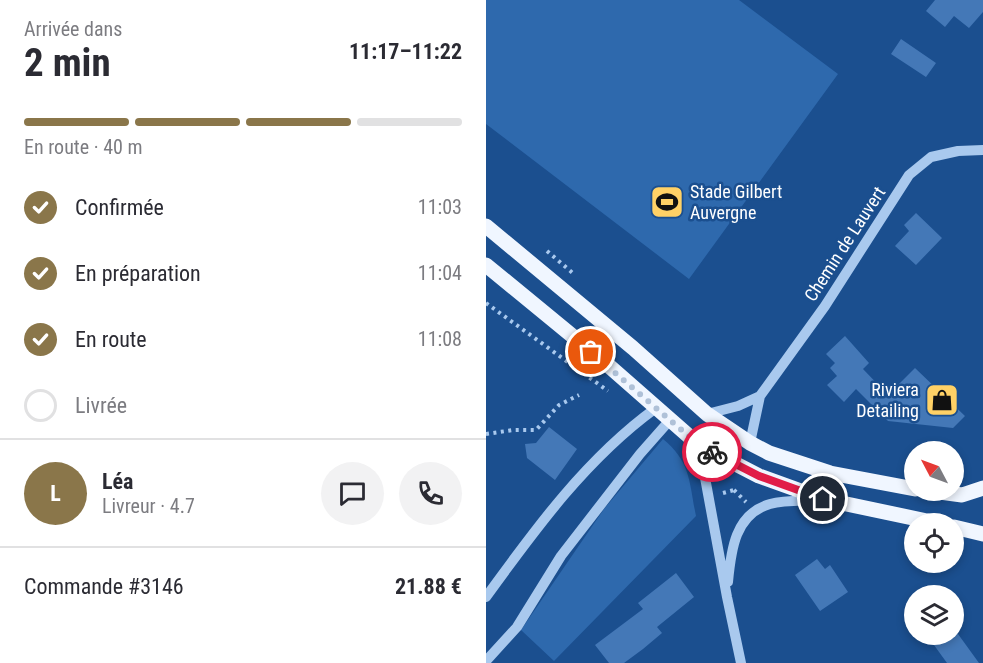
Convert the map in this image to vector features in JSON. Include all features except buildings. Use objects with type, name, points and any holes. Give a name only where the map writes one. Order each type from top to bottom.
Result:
[{"type":"main road","points":[[486,226],[633,348],[707,414],[750,443],[769,453],[830,473],[904,487]]},
{"type":"main road","points":[[486,266],[699,445],[751,473],[823,499],[904,516]]},
{"type":"main road","points":[[964,494],[983,488]]},
{"type":"main road","points":[[964,529],[983,534]]},
{"type":"street","name":"Chemin de Lauvert","points":[[750,443],[760,396],[825,306],[909,176],[931,157],[958,150],[983,150]]},
{"type":"street","points":[[707,414],[738,406],[760,396]]},
{"type":"street","points":[[486,597],[546,516],[604,452],[656,408]]},
{"type":"street","points":[[486,661],[517,627],[568,547],[640,454],[670,420]]},
{"type":"street","points":[[699,445],[741,663]]},
{"type":"street","points":[[727,597],[730,561],[741,523],[754,511],[771,504],[823,499]]},
{"type":"path","points":[[486,303],[615,396]]},
{"type":"path","points":[[486,434],[513,430],[536,430],[559,405],[579,395]]},
{"type":"shaded area","name":"Stade Gilbert Auvergne","points":[[486,0],[739,0],[838,74],[689,279],[486,124]]},
{"type":"shaded area","points":[[663,439],[684,465],[696,516],[554,661],[521,630],[604,509]]},
{"type":"way so far","points":[[591,352],[699,445],[712,452]]},
{"type":"place","name":"Stade Gilbert Auvergne","points":[[667,202]]},
{"type":"place","name":"Riviera Detailing","points":[[942,400]]},
{"type":"route","points":[[712,452],[759,476],[823,499]]}]
